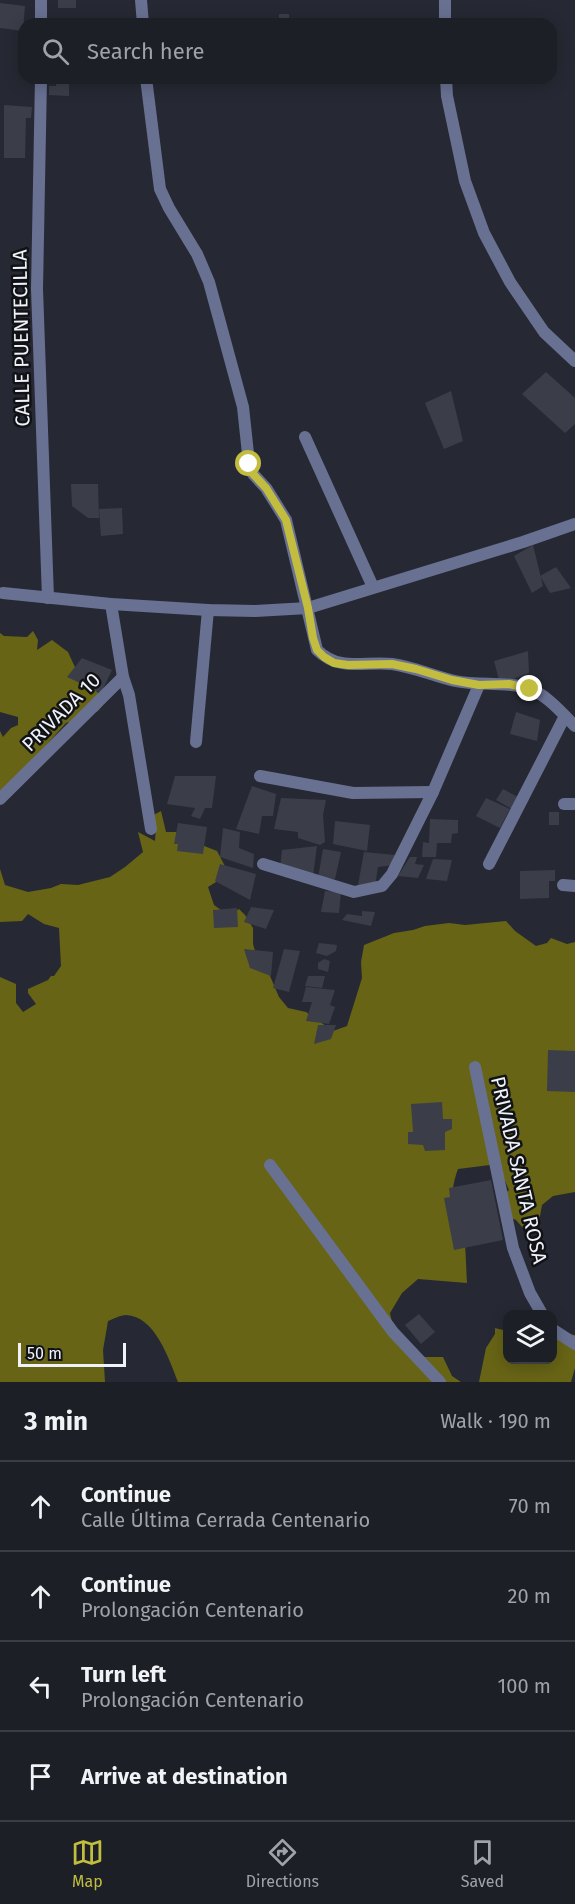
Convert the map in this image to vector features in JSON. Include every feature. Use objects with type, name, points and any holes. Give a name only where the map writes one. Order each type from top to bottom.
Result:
[{"type":"street","points":[[41,0],[41,18]]},
{"type":"street","points":[[141,0],[142,18]]},
{"type":"street","points":[[444,0],[445,18]]},
{"type":"street","name":"CALLE PUENTECILLA","points":[[41,84],[37,289],[48,598]]},
{"type":"street","points":[[147,84],[160,189],[197,254],[209,282],[243,407],[249,464],[253,474],[266,488],[286,520],[317,650],[334,663],[392,664],[479,685],[509,684],[530,689],[552,704],[575,726]]},
{"type":"street","points":[[446,84],[465,181],[484,233],[510,282],[544,332],[575,362]]},
{"type":"street","points":[[305,437],[373,587]]},
{"type":"street","points":[[3,593],[111,604],[208,610],[255,611],[308,608],[575,524]]},
{"type":"street","name":"PRIVADA 10","points":[[111,604],[123,677],[129,694],[151,829]]},
{"type":"street","points":[[196,742],[208,610]]},
{"type":"street","name":"PRIVADA 10","points":[[0,799],[123,677]]},
{"type":"street","points":[[263,864],[354,892],[382,886],[392,874],[433,792],[479,685]]},
{"type":"street","points":[[489,864],[565,716]]},
{"type":"street","points":[[260,776],[353,793],[433,792]]},
{"type":"street","name":"PRIVADA SANTA ROSA","points":[[475,1067],[513,1248],[530,1293],[540,1310]]},
{"type":"street","points":[[270,1165],[393,1332],[440,1382]]},
{"type":"street","points":[[557,1332],[575,1344]]},
{"type":"shaded area","points":[[33,631],[38,640],[37,650],[52,640],[68,652],[79,676],[103,697],[103,705],[98,711],[84,718],[66,723],[0,796],[0,731],[3,737],[11,728],[18,725],[18,717],[0,712],[0,633],[4,636],[27,637]]},
{"type":"shaded area","points":[[161,811],[166,832],[181,832],[194,842],[217,851],[229,874],[208,887],[214,905],[221,910],[224,918],[239,909],[245,915],[253,928],[253,944],[257,958],[270,976],[279,997],[288,1008],[306,1012],[333,1031],[347,1026],[362,978],[361,962],[364,945],[394,933],[449,923],[465,925],[506,921],[515,931],[536,946],[547,943],[551,938],[567,944],[575,942],[575,1192],[553,1196],[542,1205],[537,1233],[523,1228],[516,1220],[506,1216],[504,1194],[509,1190],[505,1181],[490,1165],[458,1169],[454,1181],[453,1197],[464,1234],[467,1283],[418,1279],[402,1293],[390,1313],[394,1332],[419,1357],[443,1357],[452,1376],[461,1382],[178,1382],[160,1340],[145,1323],[136,1317],[126,1315],[108,1321],[103,1350],[105,1382],[0,1382],[0,977],[16,984],[16,1003],[23,1012],[36,1004],[28,993],[28,989],[54,976],[61,966],[59,928],[44,924],[28,914],[22,921],[0,922],[0,869],[5,885],[28,892],[61,884],[78,885],[110,877],[143,852],[138,832],[155,841],[156,827],[150,817]]},
{"type":"shaded area","points":[[495,1328],[503,1330],[503,1364],[557,1364],[557,1333],[575,1335],[575,1368],[571,1382],[479,1382],[486,1348],[495,1334]]},
{"type":"building","points":[[58,0],[76,0],[76,8],[58,8]]},
{"type":"building","points":[[0,3],[25,6],[24,18],[18,18],[18,30],[0,28]]},
{"type":"building","points":[[279,14],[289,14],[289,18],[279,18]]},
{"type":"building","points":[[56,84],[69,84],[69,96],[49,95],[49,86],[56,86]]},
{"type":"building","points":[[4,105],[32,107],[31,118],[26,118],[25,158],[4,158]]},
{"type":"building","points":[[546,372],[575,398],[575,424],[565,433],[522,394]]},
{"type":"building","points":[[451,391],[463,441],[444,449],[425,403]]},
{"type":"building","points":[[71,484],[98,484],[99,518],[88,518],[72,506]]},
{"type":"building","points":[[122,508],[123,534],[101,536],[99,509]]},
{"type":"building","points":[[533,545],[543,586],[532,593],[514,556]]},
{"type":"building","points":[[556,567],[571,588],[550,593],[540,576]]},
{"type":"building","points":[[528,651],[529,673],[500,684],[494,661]]},
{"type":"building","points":[[82,658],[112,670],[101,693],[67,677]]},
{"type":"building","points":[[516,712],[540,720],[537,741],[510,734]]},
{"type":"building","points":[[175,776],[216,776],[212,808],[205,808],[200,819],[191,816],[195,808],[167,804]]},
{"type":"building","points":[[252,786],[276,794],[273,816],[262,816],[259,834],[236,829]]},
{"type":"building","points":[[503,789],[518,797],[512,809],[496,800]]},
{"type":"building","points":[[281,798],[326,800],[323,815],[325,842],[320,845],[298,838],[298,832],[274,829]]},
{"type":"building","points":[[486,798],[510,809],[500,828],[476,816]]},
{"type":"building","points":[[549,812],[559,812],[559,825],[549,825]]},
{"type":"building","points":[[430,819],[458,820],[458,833],[452,834],[451,843],[437,843],[436,857],[422,857],[423,842],[429,843]]},
{"type":"building","points":[[335,821],[370,825],[367,851],[333,844]]},
{"type":"building","points":[[178,823],[207,827],[203,854],[177,851],[178,844],[174,844]]},
{"type":"building","points":[[223,828],[240,832],[239,848],[254,854],[253,868],[220,857]]},
{"type":"building","points":[[317,846],[313,876],[280,868],[282,850]]},
{"type":"building","points":[[323,849],[341,852],[335,879],[318,878]]},
{"type":"building","points":[[364,852],[395,855],[394,865],[378,867],[375,886],[358,885]]},
{"type":"building","points":[[410,857],[417,857],[415,864],[424,865],[418,878],[398,876]]},
{"type":"building","points":[[433,859],[452,860],[447,881],[426,879]]},
{"type":"building","points":[[220,864],[256,874],[250,900],[215,881]]},
{"type":"building","points":[[555,870],[555,881],[549,881],[549,898],[520,899],[520,871]]},
{"type":"building","points":[[325,891],[341,892],[339,913],[321,912]]},
{"type":"building","points":[[251,907],[274,910],[266,929],[244,922]]},
{"type":"building","points":[[237,908],[238,927],[214,928],[213,910]]},
{"type":"building","points":[[362,911],[375,912],[371,926],[342,920],[347,914],[362,916]]},
{"type":"building","points":[[319,943],[337,945],[336,951],[327,956],[316,953]]},
{"type":"building","points":[[244,949],[273,952],[271,976],[250,968]]},
{"type":"building","points":[[284,949],[300,951],[289,992],[273,988]]},
{"type":"building","points":[[324,959],[330,961],[328,972],[318,969],[318,963]]},
{"type":"building","points":[[308,976],[325,976],[322,988],[305,986]]},
{"type":"building","points":[[306,987],[335,990],[330,1005],[335,1007],[329,1024],[306,1021],[312,1002],[302,1002]]},
{"type":"building","points":[[318,1025],[336,1025],[331,1039],[314,1044]]},
{"type":"building","points":[[548,1050],[575,1051],[575,1092],[547,1091]]},
{"type":"building","points":[[442,1102],[443,1119],[452,1119],[452,1129],[445,1132],[445,1150],[425,1151],[423,1145],[408,1144],[408,1132],[413,1132],[411,1104]]},
{"type":"building","points":[[491,1180],[503,1240],[454,1250],[444,1198],[450,1197],[449,1188]]},
{"type":"building","points":[[419,1314],[435,1332],[421,1344],[405,1325]]},
{"type":"route","points":[[249,464],[253,474],[266,488],[286,520],[308,608],[313,638],[317,650],[324,657],[334,663],[392,664],[479,685],[509,684],[530,689]]}]
